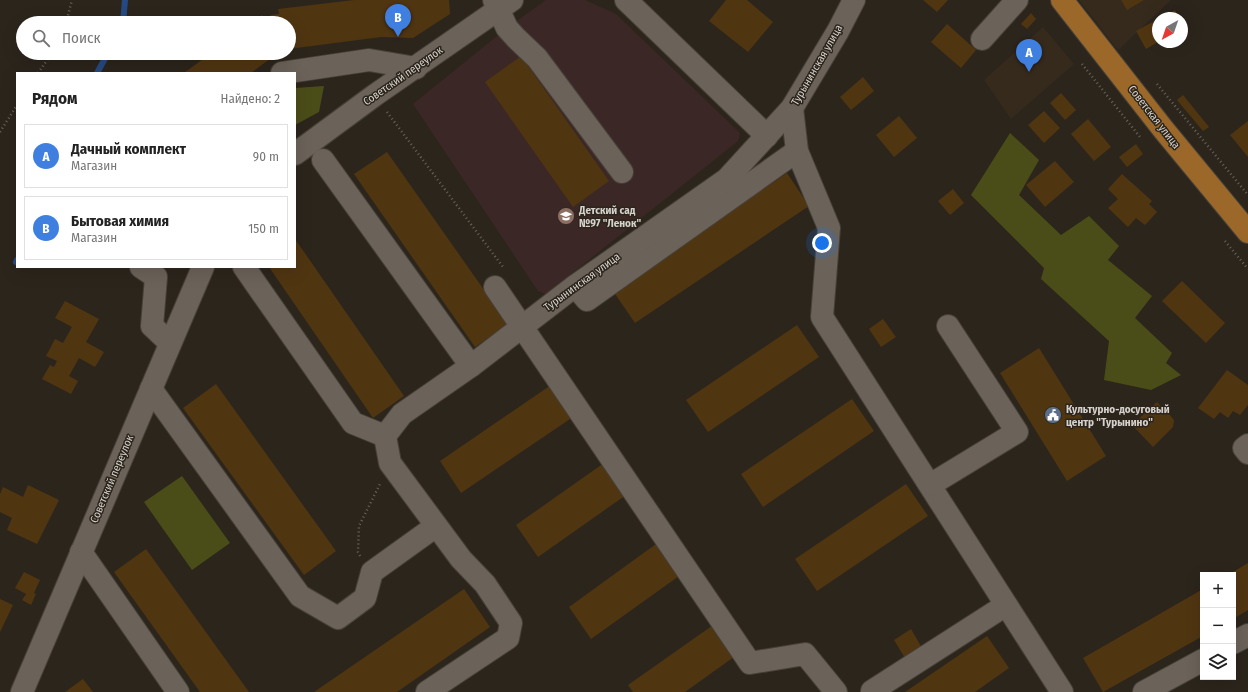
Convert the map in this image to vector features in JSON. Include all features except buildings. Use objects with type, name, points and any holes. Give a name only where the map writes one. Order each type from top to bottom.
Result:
[{"type":"main road","name":"Советская улица","points":[[1062,0],[1163,129],[1248,232]]},
{"type":"street","points":[[626,0],[767,136]]},
{"type":"street","name":"Турынинская улица","points":[[385,436],[402,414],[471,366],[575,286],[727,179],[792,108],[838,31],[854,0]]},
{"type":"street","points":[[982,39],[1016,0]]},
{"type":"street","points":[[502,3],[507,28],[537,58],[622,172]]},
{"type":"street","name":"Советский переулок","points":[[296,153],[416,68],[502,3]]},
{"type":"street","points":[[289,72],[369,60],[416,68]]},
{"type":"street","points":[[792,108],[796,151],[829,228],[822,317],[1062,692]]},
{"type":"street","points":[[575,286],[587,300],[796,151]]},
{"type":"street","points":[[323,160],[471,366]]},
{"type":"street","points":[[142,268],[156,277],[152,326],[170,343]]},
{"type":"street","name":"Советский переулок","points":[[22,692],[203,268]]},
{"type":"street","points":[[245,268],[353,423],[385,436],[390,463],[460,560],[485,584],[511,623],[508,638],[427,692]]},
{"type":"street","points":[[500,278],[522,326],[750,663],[805,654],[836,692]]},
{"type":"street","points":[[930,485],[1017,432],[948,326]]},
{"type":"street","points":[[151,388],[300,596],[338,618],[365,598],[372,572],[436,526]]},
{"type":"street","points":[[1248,445],[1244,448],[1248,453]]},
{"type":"street","points":[[81,552],[178,692]]},
{"type":"street","points":[[872,691],[1006,605]]},
{"type":"street","points":[[1236,641],[1248,635]]},
{"type":"street","points":[[1144,692],[1200,662]]},
{"type":"path","points":[[68,16],[72,0]]},
{"type":"path","points":[[39,72],[47,60]]},
{"type":"path","points":[[1153,79],[1248,196]]},
{"type":"path","points":[[375,96],[500,278]]},
{"type":"path","points":[[0,132],[16,107]]},
{"type":"path","points":[[372,572],[358,552],[359,526],[390,463]]},
{"type":"shaded area","name":"Детский сад №97 \"Ленок\"","points":[[546,0],[585,0],[616,14],[740,133],[738,141],[546,294],[538,291],[413,104],[507,28]]},
{"type":"shaded area","points":[[1079,0],[1171,0],[1158,12],[1152,12],[1152,18],[1118,50]]},
{"type":"shaded area","points":[[1043,27],[1074,64],[1011,119],[984,80]]},
{"type":"shaded area","points":[[324,86],[319,112],[296,124],[296,88]]},
{"type":"shaded area","points":[[1010,133],[1039,160],[1019,195],[1061,235],[1089,216],[1119,246],[1108,260],[1152,296],[1135,318],[1172,353],[1166,363],[1181,375],[1151,390],[1104,380],[1109,341],[1041,279],[1044,268],[971,195]]},
{"type":"shaded area","points":[[182,476],[230,543],[192,570],[144,502]]},
{"type":"waterway","points":[[124,16],[125,0]]},
{"type":"waterway","points":[[98,72],[104,60]]},
{"type":"place","name":"Бытовая химия","points":[[398,37]]},
{"type":"place","name":"Дачный комплект","points":[[1029,72]]},
{"type":"place","name":"Детский сад №97 \"Ленок\"","points":[[566,216]]},
{"type":"place","name":"Культурно-досуговый центр \"Турынино\"","points":[[1053,415]]}]
